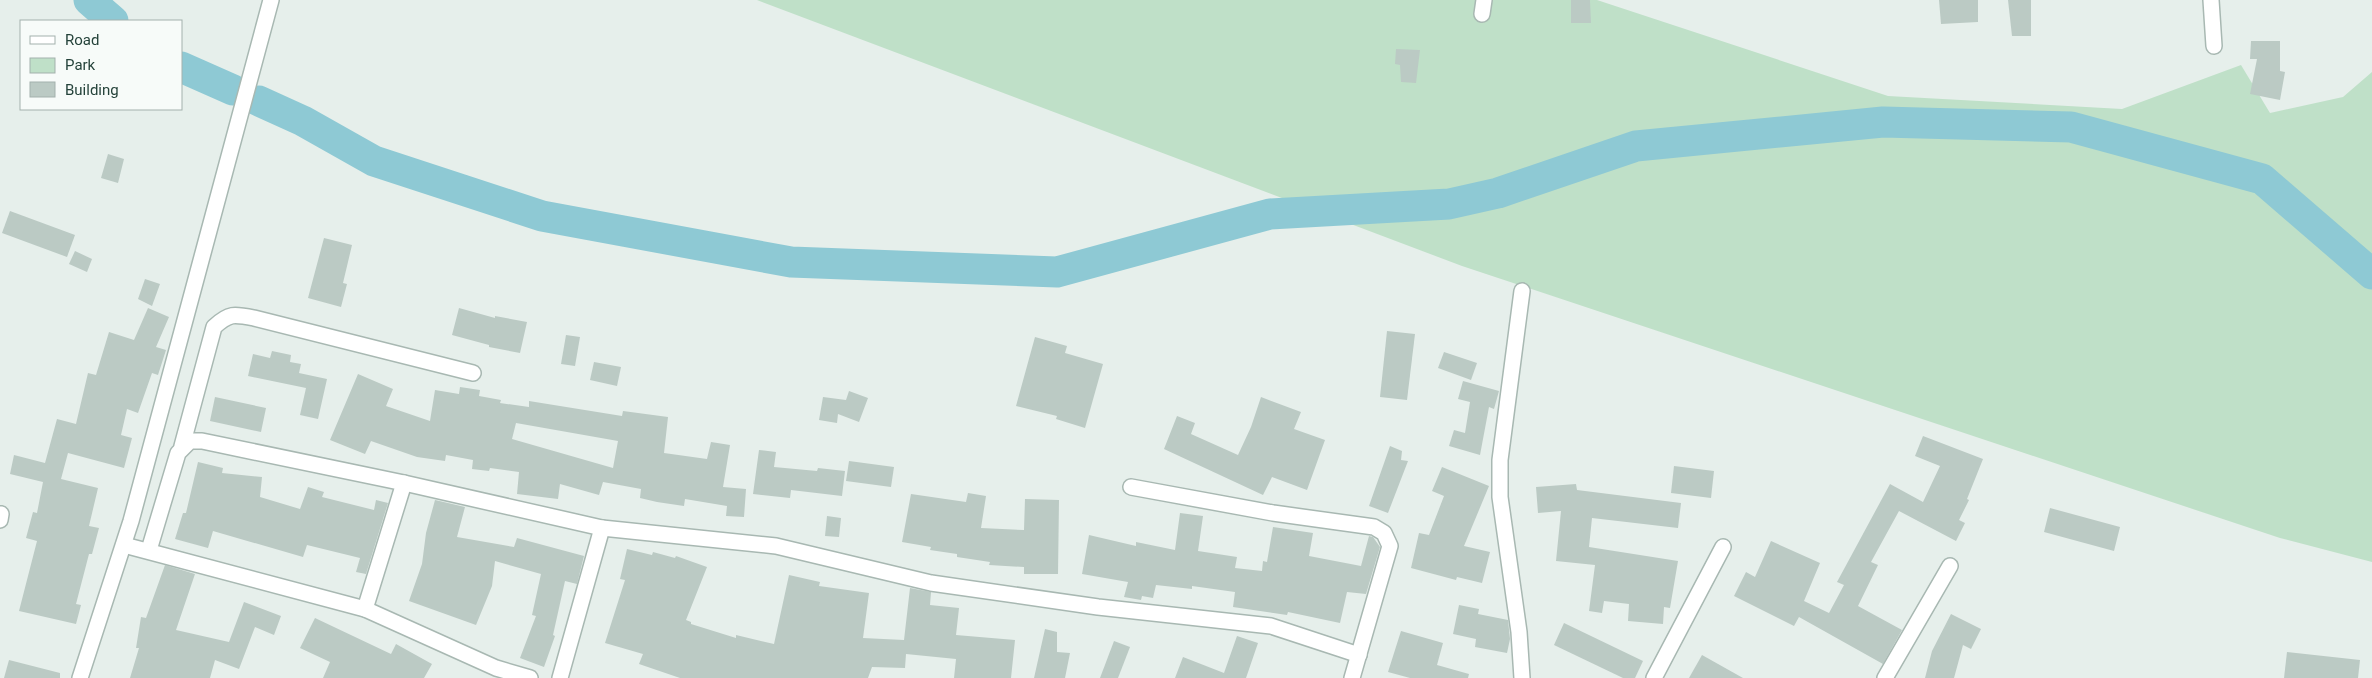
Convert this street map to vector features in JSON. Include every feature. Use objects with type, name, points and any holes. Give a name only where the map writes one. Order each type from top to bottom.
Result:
[{"type":"street","points":[[80,678],[124,545],[188,316],[271,0]]},
{"type":"street","points":[[2210,0],[2214,46]]},
{"type":"street","points":[[1522,291],[1500,460],[1500,497],[1519,632],[1522,678]]},
{"type":"street","points":[[148,550],[178,453],[182,446],[214,327],[225,316],[238,315],[254,318],[473,373]]},
{"type":"street","points":[[182,446],[190,441],[202,441],[404,483],[602,528],[776,546],[931,583],[1098,607],[1270,626],[1359,655]]},
{"type":"street","points":[[365,609],[404,483]]},
{"type":"street","points":[[1132,487],[1273,513],[1374,527],[1384,532],[1390,546],[1352,678]]},
{"type":"street","points":[[560,678],[602,528]]},
{"type":"street","points":[[124,545],[365,609],[496,668],[530,678]]},
{"type":"street","points":[[1654,678],[1723,547]]},
{"type":"street","points":[[1885,678],[1950,566]]},
{"type":"green space","points":[[757,0],[1597,0],[1888,96],[2122,109],[2241,65],[2270,113],[2343,97],[2372,72],[2372,562],[2280,538],[1462,266]]},
{"type":"building","points":[[1571,0],[1590,0],[1591,23],[1571,23]]},
{"type":"building","points":[[1939,0],[1978,0],[1978,22],[1941,24]]},
{"type":"building","points":[[2008,0],[2031,0],[2031,36],[2012,36]]},
{"type":"building","points":[[2251,41],[2280,41],[2280,71],[2285,72],[2280,100],[2250,94],[2257,59],[2250,59]]},
{"type":"building","points":[[1396,49],[1420,50],[1416,83],[1401,82],[1400,65],[1395,64]]},
{"type":"building","points":[[108,154],[124,159],[118,183],[101,178]]},
{"type":"building","points":[[10,211],[75,235],[67,257],[2,233]]},
{"type":"building","points":[[324,238],[352,245],[343,283],[347,284],[341,307],[308,298]]},
{"type":"building","points":[[75,251],[92,259],[87,272],[69,264]]},
{"type":"building","points":[[145,279],[160,284],[152,306],[138,299]]},
{"type":"building","points":[[148,308],[169,317],[156,347],[166,350],[158,375],[152,373],[138,413],[127,409],[121,435],[132,438],[124,468],[68,453],[61,479],[98,488],[89,526],[99,528],[92,554],[89,554],[76,604],[81,605],[76,624],[19,611],[37,541],[26,538],[33,512],[37,513],[43,482],[10,474],[14,455],[45,463],[57,419],[76,424],[88,373],[96,375],[109,332],[134,340]]},
{"type":"building","points":[[459,308],[495,318],[495,316],[527,322],[520,353],[489,347],[489,345],[452,335]]},
{"type":"building","points":[[1387,331],[1415,334],[1407,400],[1380,397]]},
{"type":"building","points":[[566,335],[580,337],[575,366],[561,364]]},
{"type":"building","points":[[1035,337],[1067,346],[1065,353],[1103,364],[1085,428],[1056,419],[1057,416],[1016,406]]},
{"type":"building","points":[[272,351],[291,355],[290,362],[301,364],[299,373],[327,379],[318,419],[300,415],[306,388],[248,376],[253,354],[270,358]]},
{"type":"building","points":[[1444,352],[1477,363],[1471,380],[1438,368]]},
{"type":"building","points":[[594,362],[621,367],[617,386],[590,380]]},
{"type":"building","points":[[358,374],[393,389],[386,406],[430,421],[435,390],[459,394],[460,387],[480,390],[479,396],[501,400],[500,403],[529,407],[529,401],[622,416],[623,411],[668,417],[664,453],[707,459],[711,442],[730,445],[723,487],[746,489],[744,517],[726,516],[727,506],[685,499],[684,506],[640,498],[641,489],[603,482],[599,495],[560,484],[558,499],[517,494],[519,472],[490,468],[489,471],[472,469],[473,460],[446,455],[445,461],[417,457],[371,441],[365,454],[330,440]],"holes":[[[516,423],[618,441],[613,468],[512,439]]]},
{"type":"building","points":[[1463,381],[1499,391],[1494,409],[1489,407],[1480,455],[1449,446],[1454,430],[1465,433],[1470,402],[1458,399]]},
{"type":"building","points":[[849,391],[868,398],[859,422],[838,414],[837,423],[819,420],[823,397],[846,400]]},
{"type":"building","points":[[215,397],[266,408],[261,432],[210,421]]},
{"type":"building","points":[[1261,397],[1301,412],[1294,429],[1325,440],[1307,490],[1272,477],[1263,495],[1164,449],[1177,416],[1195,423],[1191,434],[1238,455],[1251,427]]},
{"type":"building","points":[[1923,436],[1983,459],[1967,499],[1969,500],[1959,520],[1965,523],[1956,541],[1899,511],[1871,562],[1878,565],[1858,606],[1902,630],[1883,664],[1799,617],[1794,626],[1734,596],[1746,572],[1755,577],[1771,541],[1820,563],[1804,601],[1829,613],[1844,585],[1837,582],[1890,484],[1923,502],[1940,466],[1915,456]]},
{"type":"building","points":[[1390,446],[1402,451],[1401,460],[1408,461],[1388,513],[1369,506]]},
{"type":"building","points":[[759,450],[776,452],[774,467],[817,471],[818,468],[845,471],[842,496],[791,490],[790,498],[753,494]]},
{"type":"building","points":[[849,461],[894,467],[891,487],[846,481]]},
{"type":"building","points":[[198,462],[223,468],[222,473],[262,477],[260,497],[300,509],[308,487],[324,492],[322,497],[374,510],[376,500],[388,503],[366,574],[356,572],[360,558],[307,545],[303,557],[213,531],[208,548],[175,539],[183,513],[186,513]]},
{"type":"building","points":[[1674,466],[1714,471],[1711,498],[1671,493]]},
{"type":"building","points":[[1442,467],[1489,486],[1464,546],[1490,552],[1482,583],[1457,577],[1456,580],[1411,568],[1419,533],[1429,535],[1444,496],[1432,491]]},
{"type":"building","points":[[1576,484],[1577,490],[1681,503],[1678,528],[1592,518],[1589,547],[1678,561],[1670,608],[1664,607],[1663,624],[1628,621],[1629,604],[1604,601],[1602,613],[1589,611],[1595,565],[1556,561],[1561,511],[1538,513],[1536,487]]},
{"type":"building","points":[[968,493],[986,496],[981,528],[1024,530],[1025,499],[1059,500],[1058,574],[1024,574],[1024,567],[989,565],[990,562],[957,557],[957,554],[930,550],[931,547],[902,542],[911,494],[966,502]]},
{"type":"building","points":[[435,500],[465,507],[457,537],[514,547],[517,538],[584,556],[577,584],[565,581],[553,635],[555,636],[544,667],[520,658],[536,616],[532,615],[541,574],[495,561],[492,586],[476,625],[409,601],[422,564],[426,533]]},
{"type":"building","points":[[2050,508],[2120,527],[2114,551],[2044,532]]},
{"type":"building","points":[[1180,513],[1203,516],[1198,551],[1237,557],[1235,568],[1262,571],[1263,561],[1267,562],[1273,527],[1313,533],[1309,556],[1361,566],[1369,536],[1373,537],[1380,547],[1366,594],[1347,592],[1340,623],[1288,612],[1287,615],[1233,607],[1235,592],[1192,586],[1192,589],[1156,585],[1153,598],[1142,596],[1141,600],[1124,597],[1128,582],[1082,574],[1089,535],[1136,546],[1136,542],[1175,550]]},
{"type":"building","points":[[827,516],[841,518],[839,537],[825,536]]},
{"type":"building","points":[[627,549],[652,555],[653,552],[675,558],[676,556],[707,567],[686,620],[691,622],[691,624],[736,638],[736,635],[774,644],[789,575],[820,582],[819,586],[869,593],[863,638],[904,640],[910,588],[931,592],[930,605],[959,608],[956,635],[1015,640],[1011,678],[954,678],[956,659],[906,654],[905,668],[872,667],[868,678],[680,678],[639,664],[643,654],[605,643],[625,580],[620,579]]},
{"type":"building","points":[[165,565],[195,574],[176,630],[229,642],[244,602],[281,616],[274,635],[255,627],[239,669],[215,660],[210,678],[130,678],[139,648],[136,648],[141,617],[146,618]]},
{"type":"building","points":[[1459,605],[1479,609],[1478,614],[1508,620],[1510,639],[1507,653],[1475,647],[1476,639],[1453,634]]},
{"type":"building","points":[[1951,614],[1981,629],[1971,649],[1963,645],[1954,678],[1925,678],[1932,651]]},
{"type":"building","points":[[315,618],[391,654],[396,644],[432,664],[424,678],[323,678],[330,662],[300,648]]},
{"type":"building","points":[[1564,623],[1643,661],[1635,678],[1623,678],[1554,645]]},
{"type":"building","points":[[1045,629],[1057,632],[1057,652],[1070,653],[1065,678],[1034,678]]},
{"type":"building","points":[[1401,631],[1443,643],[1437,665],[1469,674],[1468,678],[1410,678],[1388,672]]},
{"type":"building","points":[[1237,636],[1258,643],[1246,678],[1175,678],[1183,657],[1224,673]]},
{"type":"building","points":[[1114,641],[1130,647],[1118,678],[1100,678]]},
{"type":"building","points":[[2287,652],[2360,660],[2358,678],[2284,678]]},
{"type":"building","points":[[1702,655],[1743,678],[1689,678]]},
{"type":"building","points":[[9,660],[60,673],[60,678],[4,678]]},
{"type":"waterway","points":[[89,0],[112,20]]},
{"type":"waterway","points":[[182,67],[233,90]]},
{"type":"waterway","points":[[259,101],[303,121],[374,161],[542,216],[791,262],[1057,272],[1270,214],[1449,204],[1498,193],[1636,146],[1883,122],[2071,127],[2262,179],[2372,274]]}]
